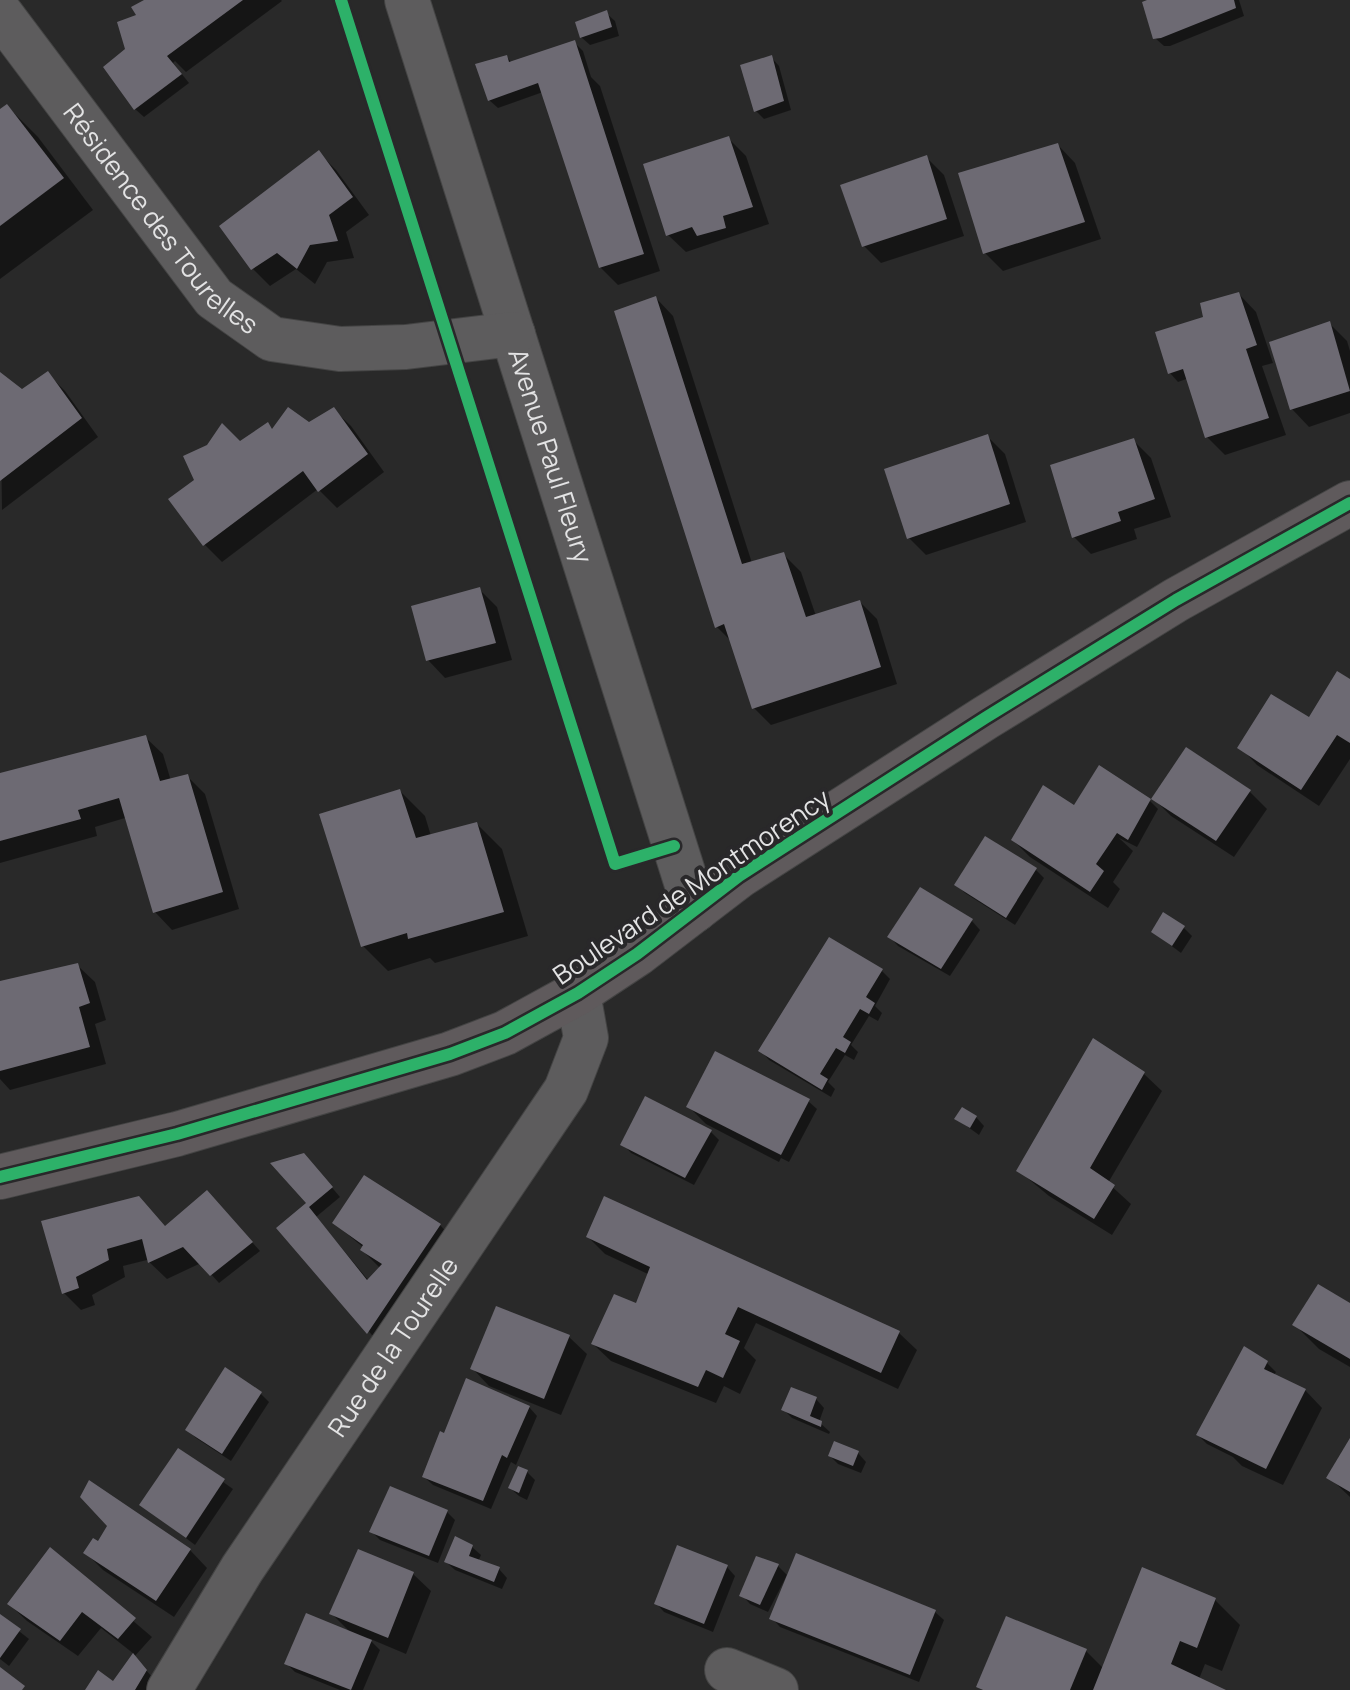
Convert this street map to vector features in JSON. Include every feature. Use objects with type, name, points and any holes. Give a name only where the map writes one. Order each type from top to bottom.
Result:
[{"type":"street","name":"Avenue Paul Fleury","points":[[407,0],[695,910]]},
{"type":"street","name":"Résidence des Tourelles","points":[[0,13],[214,298],[272,339],[340,349],[406,347],[513,334]]},
{"type":"street","name":"Boulevard de Montmorency","points":[[0,1177],[177,1134],[450,1054],[505,1033],[578,993],[739,876],[997,710],[1176,600],[1350,503]]},
{"type":"street","name":"Rue de la Tourelle","points":[[169,1690],[242,1569],[566,1090],[586,1038],[578,993]]},
{"type":"street","points":[[727,1670],[776,1690]]},
{"type":"building","points":[[144,0],[243,0],[167,56],[182,74],[134,110],[103,67],[125,49],[117,22],[136,15],[131,7]]},
{"type":"building","points":[[1234,0],[1236,8],[1153,39],[1142,2]]},
{"type":"building","points":[[607,10],[612,27],[580,38],[575,22]]},
{"type":"building","points":[[575,40],[644,254],[599,268],[538,83],[488,101],[475,64],[507,55],[509,62]]},
{"type":"building","points":[[772,55],[784,101],[754,112],[740,65]]},
{"type":"building","points":[[7,104],[64,178],[0,226],[0,109]]},
{"type":"building","points":[[729,136],[753,207],[723,216],[726,228],[697,236],[692,227],[666,236],[643,164]]},
{"type":"building","points":[[1058,143],[1085,222],[983,254],[958,173]]},
{"type":"building","points":[[319,150],[353,197],[329,215],[338,241],[310,245],[297,269],[277,253],[251,270],[219,226]]},
{"type":"building","points":[[927,155],[947,219],[862,247],[840,185]]},
{"type":"building","points":[[1239,292],[1257,345],[1246,349],[1269,418],[1205,438],[1183,369],[1168,374],[1155,332],[1203,317],[1200,303]]},
{"type":"building","points":[[656,296],[742,564],[784,552],[806,617],[860,600],[881,667],[752,709],[724,624],[715,628],[614,311]]},
{"type":"building","points":[[1330,321],[1350,391],[1290,410],[1269,342]]},
{"type":"building","points":[[48,371],[82,418],[0,481],[0,372],[22,389]]},
{"type":"building","points":[[288,407],[309,422],[334,407],[368,454],[318,492],[303,471],[203,546],[168,499],[194,480],[183,456],[207,445],[222,423],[240,441],[268,422],[272,429]]},
{"type":"building","points":[[988,434],[1010,504],[907,539],[884,469]]},
{"type":"building","points":[[1134,438],[1155,499],[1118,512],[1121,521],[1072,538],[1050,465]]},
{"type":"building","points":[[480,587],[496,643],[426,661],[411,606]]},
{"type":"building","points":[[1337,671],[1350,679],[1350,743],[1337,735],[1301,790],[1237,748],[1271,694],[1309,717]]},
{"type":"building","points":[[146,735],[160,781],[188,774],[223,892],[153,913],[119,798],[78,810],[81,819],[0,841],[0,773]]},
{"type":"building","points":[[1186,747],[1251,790],[1216,841],[1151,799]]},
{"type":"building","points":[[1099,765],[1151,799],[1128,840],[1117,833],[1096,864],[1104,871],[1090,892],[1011,840],[1043,785],[1074,805]]},
{"type":"building","points":[[400,789],[416,838],[477,822],[504,912],[408,939],[407,933],[361,947],[319,814]]},
{"type":"building","points":[[985,836],[1037,868],[1006,918],[954,885]]},
{"type":"building","points":[[920,887],[973,919],[941,969],[887,937]]},
{"type":"building","points":[[1163,912],[1185,926],[1172,946],[1151,932]]},
{"type":"building","points":[[829,937],[883,969],[866,997],[875,1003],[869,1014],[860,1009],[843,1037],[851,1042],[845,1053],[836,1048],[820,1074],[828,1079],[822,1090],[758,1051]]},
{"type":"building","points":[[78,963],[90,1003],[79,1007],[90,1047],[0,1071],[0,981]]},
{"type":"building","points":[[1093,1038],[1145,1072],[1090,1168],[1115,1185],[1094,1219],[1016,1171]]},
{"type":"building","points":[[715,1051],[810,1099],[781,1155],[686,1107]]},
{"type":"building","points":[[645,1096],[712,1130],[685,1178],[620,1145]]},
{"type":"building","points":[[962,1107],[977,1116],[970,1128],[954,1119]]},
{"type":"building","points":[[304,1153],[333,1187],[309,1207],[367,1280],[382,1264],[360,1250],[363,1245],[332,1223],[364,1175],[441,1224],[367,1334],[276,1228],[306,1203],[270,1163]]},
{"type":"building","points":[[207,1190],[253,1242],[210,1276],[183,1247],[148,1263],[142,1239],[107,1249],[109,1260],[76,1277],[79,1288],[62,1294],[41,1221],[139,1196],[165,1226]]},
{"type":"building","points":[[604,1196],[900,1331],[881,1373],[738,1307],[725,1334],[740,1341],[723,1378],[706,1370],[698,1387],[591,1344],[614,1294],[636,1303],[650,1267],[586,1237]]},
{"type":"building","points":[[1318,1284],[1350,1303],[1350,1359],[1292,1325]]},
{"type":"building","points":[[496,1306],[570,1335],[544,1399],[470,1369]]},
{"type":"building","points":[[1244,1346],[1268,1361],[1264,1369],[1306,1389],[1266,1469],[1196,1435]]},
{"type":"building","points":[[225,1367],[262,1392],[222,1454],[185,1430]]},
{"type":"building","points":[[466,1378],[530,1406],[507,1458],[502,1455],[483,1501],[422,1477]]},
{"type":"building","points":[[791,1387],[817,1397],[810,1416],[822,1421],[821,1427],[781,1410]]},
{"type":"building","points":[[1350,1438],[1350,1492],[1326,1478]]},
{"type":"building","points":[[834,1441],[859,1451],[853,1466],[828,1456]]},
{"type":"building","points":[[178,1448],[225,1479],[186,1538],[139,1505]]},
{"type":"building","points":[[518,1466],[528,1470],[519,1493],[508,1488]]},
{"type":"building","points":[[89,1480],[191,1549],[156,1601],[83,1553],[93,1538],[98,1541],[107,1526],[80,1497]]},
{"type":"building","points":[[390,1486],[448,1510],[429,1556],[369,1532]]},
{"type":"building","points":[[455,1536],[473,1545],[469,1556],[500,1567],[494,1582],[444,1562]]},
{"type":"building","points":[[677,1545],[728,1565],[704,1624],[654,1604]]},
{"type":"building","points":[[50,1547],[136,1618],[118,1639],[82,1612],[60,1641],[7,1604]]},
{"type":"building","points":[[358,1549],[414,1572],[388,1638],[329,1614]]},
{"type":"building","points":[[796,1553],[936,1610],[910,1675],[769,1619]]},
{"type":"building","points":[[756,1556],[779,1564],[760,1605],[739,1596]]},
{"type":"building","points":[[1142,1567],[1216,1598],[1197,1648],[1180,1641],[1171,1664],[1226,1690],[1093,1690]]},
{"type":"building","points":[[306,1613],[372,1640],[351,1690],[284,1664]]},
{"type":"building","points":[[0,1614],[21,1629],[0,1658]]},
{"type":"building","points":[[1006,1616],[1087,1649],[1070,1690],[983,1690],[976,1687]]},
{"type":"building","points":[[133,1653],[147,1670],[135,1690],[85,1690],[98,1670],[113,1681]]},
{"type":"building","points":[[0,1667],[25,1686],[22,1690],[0,1690]]},
{"type":"cycle path","points":[[341,0],[615,864],[674,846]]},
{"type":"cycle path","points":[[0,1177],[177,1134],[450,1054],[505,1033],[578,993],[637,954],[739,876],[985,718],[1176,600],[1350,503]]}]
